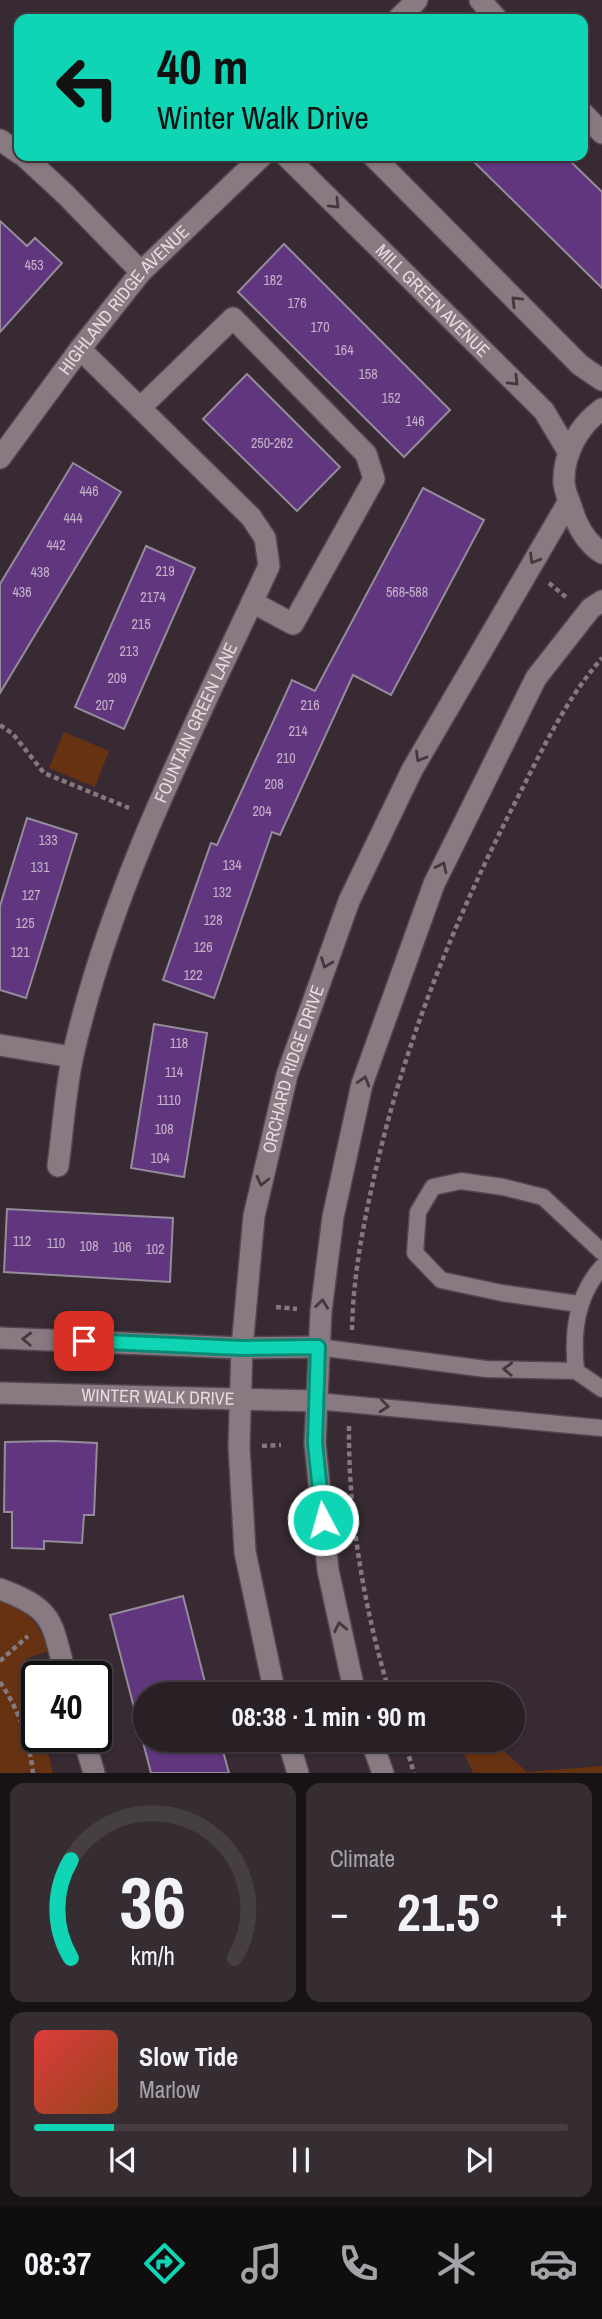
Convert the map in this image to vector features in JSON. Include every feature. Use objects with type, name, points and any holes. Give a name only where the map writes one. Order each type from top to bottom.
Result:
[{"type":"street","points":[[403,14],[417,0]]},
{"type":"street","points":[[480,0],[493,14]]},
{"type":"street","points":[[588,118],[602,133]]},
{"type":"street","points":[[29,161],[141,272]]},
{"type":"street","name":"HIGHLAND RIDGE AVENUE","points":[[0,458],[141,272],[256,161]]},
{"type":"street","name":"MILL GREEN AVENUE","points":[[291,161],[544,411],[569,453]]},
{"type":"street","points":[[378,161],[580,365],[602,380]]},
{"type":"street","points":[[140,408],[233,318],[366,454],[374,479],[293,624],[252,603]]},
{"type":"street","name":"FOUNTAIN GREEN LANE","points":[[58,1166],[72,1057],[97,965],[132,864],[269,566],[265,538],[251,517],[80,349]]},
{"type":"street","points":[[602,409],[589,419],[575,438],[566,462],[564,485],[576,525],[602,553]]},
{"type":"street","name":"ORCHARD RIDGE DRIVE","points":[[272,1682],[245,1552],[240,1497],[240,1400],[254,1216],[287,1075],[345,913],[412,770],[569,501]]},
{"type":"street","points":[[352,1682],[328,1570],[315,1443],[318,1347],[333,1217],[362,1084],[434,884],[536,678],[591,608],[602,601]]},
{"type":"street","points":[[0,1045],[72,1057]]},
{"type":"street","points":[[0,1338],[242,1348],[318,1347]]},
{"type":"street","name":"WINTER WALK DRIVE","points":[[0,1393],[316,1401]]},
{"type":"street","points":[[0,1589],[29,1600],[50,1619],[62,1661]]},
{"type":"street","points":[[88,1752],[94,1773]]},
{"type":"street","points":[[292,1752],[298,1773]]},
{"type":"street","points":[[375,1752],[383,1773]]},
{"type":"lane","points":[[579,1304],[502,1293],[441,1280],[415,1253],[418,1212],[433,1187],[461,1181],[503,1187],[543,1197],[602,1252]]},
{"type":"lane","points":[[576,1371],[574,1349],[579,1304],[591,1279],[602,1267]]},
{"type":"lane","points":[[318,1347],[486,1369],[576,1371],[602,1389]]},
{"type":"lane","points":[[316,1401],[602,1428]]},
{"type":"path","points":[[545,579],[575,605]]},
{"type":"path","points":[[351,1352],[361,1234],[383,1140],[408,1052],[448,944],[495,840],[550,734],[579,687],[602,658]]},
{"type":"path","points":[[0,725],[13,734],[44,773],[52,778],[105,796],[152,819]]},
{"type":"path","points":[[276,1307],[302,1310]]},
{"type":"path","points":[[350,1403],[349,1441],[357,1541],[378,1653],[386,1682]]},
{"type":"path","points":[[0,1661],[50,1619]]},
{"type":"path","points":[[0,1682],[12,1699],[26,1732],[33,1773]]},
{"type":"path","points":[[408,1752],[414,1773]]},
{"type":"shaded area","points":[[64,732],[109,751],[95,787],[49,768]]},
{"type":"shaded area","points":[[0,1599],[25,1613],[37,1625],[45,1641],[48,1651],[21,1661],[21,1752],[48,1752],[53,1773],[0,1773]]},
{"type":"shaded area","points":[[463,1752],[504,1752],[527,1772],[602,1766],[602,1773],[473,1773]]},
{"type":"building","points":[[473,161],[570,161],[602,192],[602,288]]},
{"type":"building","points":[[0,221],[27,246],[35,238],[62,263],[0,332]]},
{"type":"building","points":[[284,244],[450,410],[404,457],[238,292]]},
{"type":"building","points":[[247,374],[340,467],[297,511],[203,419]]},
{"type":"building","points":[[73,463],[121,492],[0,693],[0,584]]},
{"type":"building","points":[[423,488],[484,520],[391,695],[353,675],[280,835],[272,832],[214,998],[163,980],[211,843],[217,845],[292,680],[315,691]]},
{"type":"building","points":[[146,546],[195,568],[124,729],[75,707]]},
{"type":"building","points":[[27,818],[77,834],[26,998],[0,990],[0,906]]},
{"type":"building","points":[[154,1024],[207,1033],[184,1177],[131,1168]]},
{"type":"building","points":[[7,1209],[173,1218],[170,1282],[4,1272]]},
{"type":"building","points":[[5,1442],[97,1443],[94,1515],[84,1515],[82,1543],[44,1541],[44,1549],[12,1548],[12,1512],[4,1512]]},
{"type":"building","points":[[183,1596],[205,1682],[133,1682],[133,1704],[110,1615]]},
{"type":"building","points":[[146,1752],[223,1752],[229,1773],[151,1773]]},
{"type":"route","points":[[84,1341],[242,1348],[318,1347],[315,1443],[323,1520]]}]
